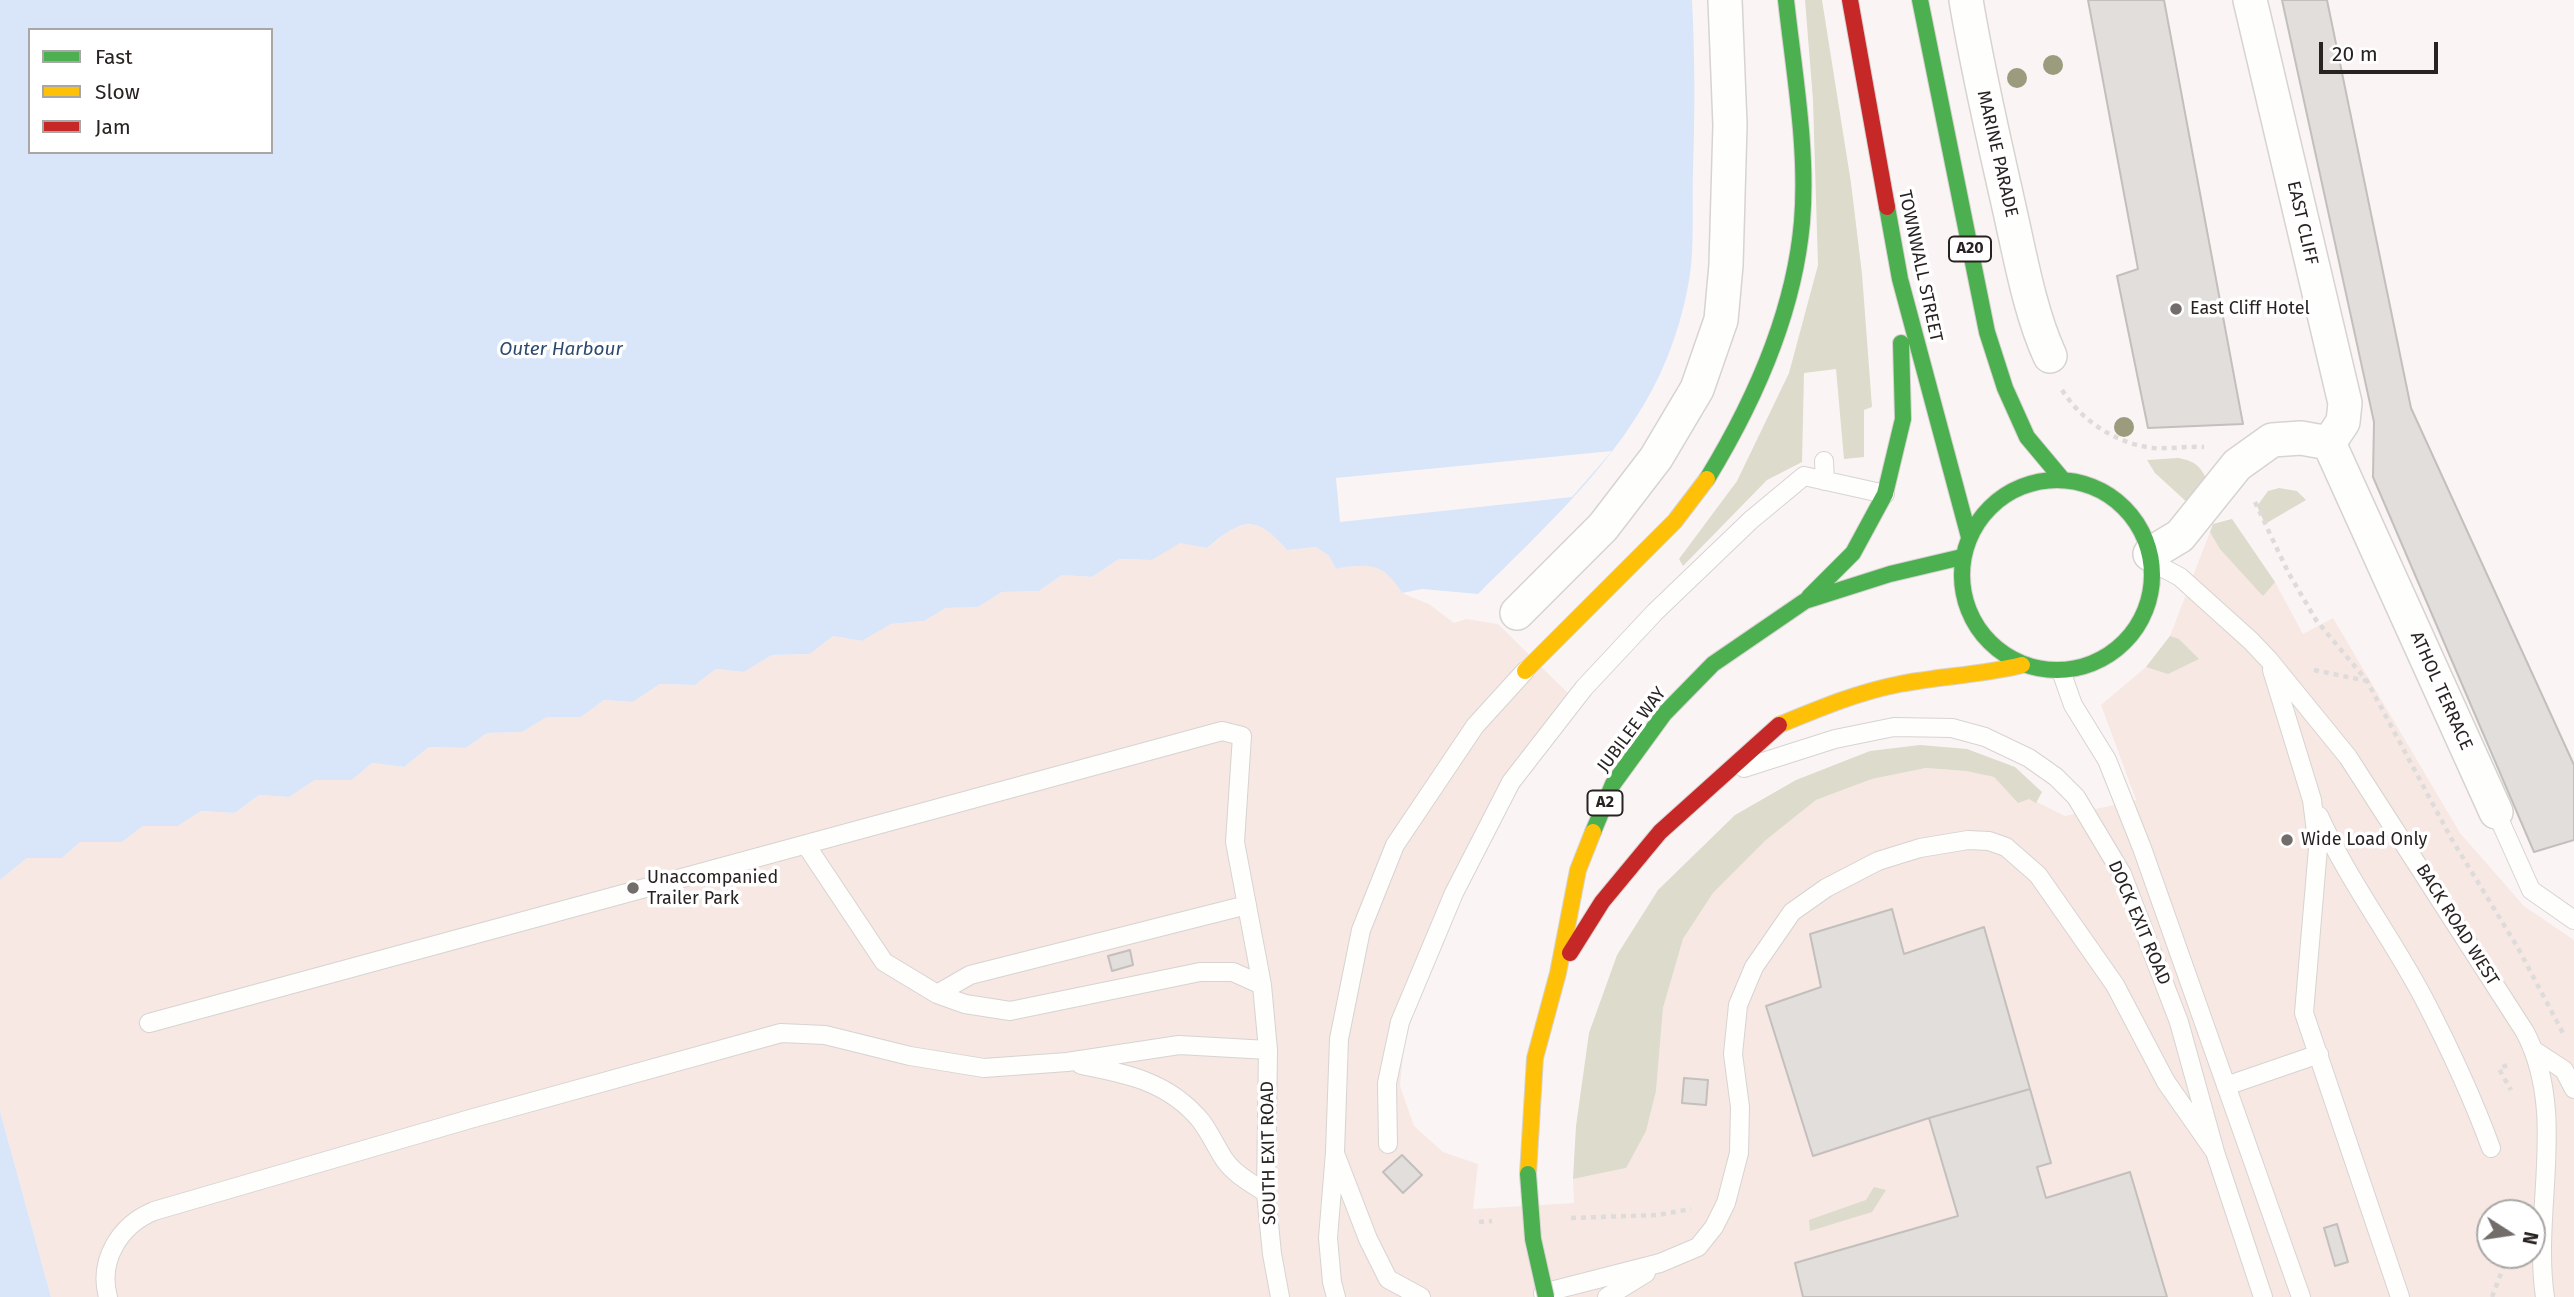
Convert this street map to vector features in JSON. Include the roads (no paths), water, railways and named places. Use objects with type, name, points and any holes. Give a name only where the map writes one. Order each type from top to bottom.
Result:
[{"type":"highway","points":[[1525,671],[1686,509],[1731,440],[1765,362],[1789,295],[1802,223],[1801,137],[1786,0]]},
{"type":"highway","name":"TOWNWALL STREET","points":[[1850,0],[1900,279],[1969,537]]},
{"type":"highway","name":"A20","points":[[1920,0],[1987,332],[2005,388],[2027,437],[2063,480]]},
{"type":"highway","points":[[1805,601],[1853,553],[1885,494],[1903,419],[1900,279]]},
{"type":"highway","points":[[2063,480],[2086,485],[2112,498],[2131,514],[2142,530],[2151,558],[2151,585],[2147,607],[2133,631],[2113,652],[2089,666],[2061,671],[2022,665],[1999,652],[1980,633],[1967,610],[1961,584],[1962,557],[1969,537],[1981,517],[1997,500],[2017,488],[2039,481],[2063,480]]},
{"type":"highway","name":"JUBILEE WAY","points":[[1546,1297],[1533,1239],[1528,1174],[1535,1058],[1558,972],[1578,870],[1613,784],[1664,714],[1713,664],[1805,601],[1890,574],[1962,557]]},
{"type":"highway","name":"JUBILEE WAY","points":[[1558,972],[1602,902],[1660,832],[1775,727],[1826,705],[1899,684],[1988,673],[2022,665]]},
{"type":"street","points":[[1517,613],[1603,527],[1656,458],[1697,389],[1721,320],[1726,265],[1730,125],[1725,0]]},
{"type":"street","name":"MARINE PARADE","points":[[1966,0],[1975,57],[2019,251],[2043,341],[2050,356]]},
{"type":"street","name":"EAST CLIFF","points":[[2250,0],[2344,403],[2343,422],[2329,443]]},
{"type":"street","points":[[1934,74],[1975,57]]},
{"type":"street","points":[[1973,263],[2019,251]]},
{"type":"street","points":[[2151,558],[2180,536],[2236,465],[2262,446],[2272,440],[2301,438],[2329,443]]},
{"type":"street","name":"ATHOL TERRACE","points":[[2329,443],[2496,813]]},
{"type":"lane","points":[[1824,461],[1825,481]]},
{"type":"lane","points":[[1388,1144],[1387,1083],[1400,1022],[1454,893],[1511,782],[1584,688],[1655,612],[1741,529],[1804,476],[1885,494]]},
{"type":"lane","name":"BACK ROAD WEST","points":[[2151,558],[2180,577],[2269,660],[2348,757],[2430,882],[2535,1051],[2545,1101],[2547,1173],[2541,1268],[2545,1297]]},
{"type":"lane","points":[[2269,660],[2312,800],[2334,850],[2422,996],[2475,1105],[2491,1148]]},
{"type":"lane","points":[[1336,1297],[1328,1238],[1335,1152],[1339,1039],[1361,930],[1395,845],[1475,726],[1525,671]]},
{"type":"lane","name":"DOCK EXIT ROAD","points":[[2061,671],[2073,705],[2112,772],[2142,848],[2301,1297]]},
{"type":"lane","name":"DOCK EXIT ROAD","points":[[1724,774],[1835,739],[1894,727],[1952,729],[1985,737],[2029,758],[2076,797],[2122,874],[2179,1022],[2215,1152],[2263,1297]]},
{"type":"lane","name":"SOUTH EXIT ROAD","points":[[806,845],[1222,731],[1242,736],[1235,842],[1262,985],[1268,1050],[1266,1193],[1272,1254],[1280,1297]]},
{"type":"lane","points":[[2312,800],[2318,848],[2304,1013],[2400,1297]]},
{"type":"lane","name":"ATHOL TERRACE","points":[[2496,813],[2531,890],[2574,920]]},
{"type":"lane","points":[[1529,1297],[1660,1263],[1699,1247],[1714,1227],[1726,1203],[1740,1153],[1740,1107],[1733,1054],[1738,1005],[1754,967],[1774,935],[1792,912],[1803,904],[1826,888],[1878,861],[1920,848],[1968,840],[1989,841],[2006,847],[2038,875],[2115,985],[2166,1082],[2215,1152]]},
{"type":"lane","points":[[149,1023],[806,845],[884,962],[937,994],[965,1004],[1010,1011],[1200,972],[1233,972],[1262,985]]},
{"type":"lane","points":[[937,994],[970,975],[1247,905]]},
{"type":"lane","points":[[108,1297],[104,1283],[109,1256],[123,1231],[136,1218],[153,1211],[781,1033],[825,1035],[910,1056],[984,1068],[1067,1062],[1178,1045],[1268,1050]]},
{"type":"lane","points":[[2535,1051],[2564,1070],[2574,1089]]},
{"type":"lane","points":[[2226,1086],[2319,1054]]},
{"type":"lane","points":[[1067,1062],[1141,1078],[1186,1105],[1203,1123],[1225,1161],[1243,1178],[1266,1193]]},
{"type":"lane","points":[[1335,1152],[1368,1240],[1388,1279],[1421,1297]]},
{"type":"lane","points":[[1607,1297],[1660,1263]]},
{"type":"water","name":"Outer Harbour","points":[[0,0],[1692,0],[1692,254],[1687,294],[1671,349],[1643,405],[1602,464],[1554,518],[1478,594],[1422,589],[1402,593],[1382,571],[1366,566],[1336,569],[1329,556],[1316,547],[1287,550],[1266,530],[1248,524],[1229,531],[1207,548],[1180,543],[1152,560],[1119,559],[1092,577],[1062,575],[1039,591],[1002,592],[978,607],[946,608],[924,621],[891,624],[862,641],[833,636],[810,654],[772,655],[744,672],[716,669],[695,685],[660,684],[633,702],[604,700],[581,717],[547,717],[522,732],[487,733],[466,748],[429,747],[404,767],[372,763],[352,780],[315,780],[289,797],[259,795],[235,813],[201,811],[178,826],[143,826],[122,842],[80,842],[62,858],[27,858],[0,880]]},
{"type":"water","points":[[0,1111],[51,1297],[0,1297]]},
{"type":"place","name":"East Cliff Hotel","points":[[2176,309]]},
{"type":"place","name":"Wide Load Only","points":[[2287,840]]},
{"type":"place","name":"Unaccompanied Trailer Park","points":[[633,888]]}]
